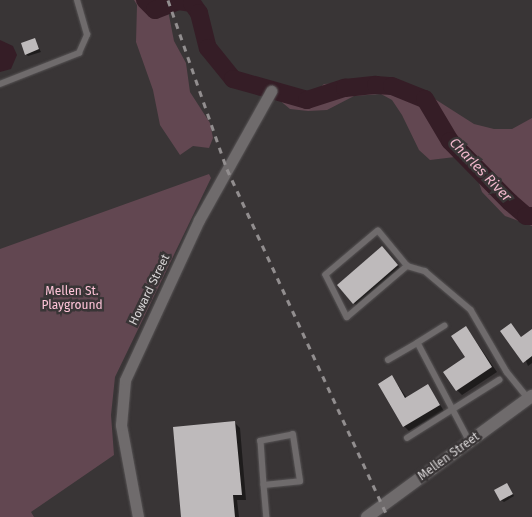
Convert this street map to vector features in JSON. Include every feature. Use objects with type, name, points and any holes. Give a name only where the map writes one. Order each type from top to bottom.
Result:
[{"type":"street","name":"Howard Street","points":[[138,517],[120,425],[124,380],[199,220],[271,92]]},
{"type":"street","name":"Mellen Street","points":[[367,517],[530,397]]},
{"type":"lane","points":[[0,84],[79,53],[87,35],[76,0]]},
{"type":"lane","points":[[408,266],[347,317],[326,275],[378,231],[408,266],[425,272],[471,310],[508,372],[530,397]]},
{"type":"lane","points":[[388,360],[445,326]]},
{"type":"lane","points":[[418,343],[470,442]]},
{"type":"lane","points":[[407,438],[499,380]]},
{"type":"lane","points":[[264,485],[300,481],[294,435],[261,441],[266,517]]},
{"type":"green space","points":[[134,0],[166,0],[174,41],[186,63],[190,92],[210,123],[213,138],[209,148],[193,146],[180,155],[160,125],[153,90],[136,42],[137,5]]},
{"type":"green space","points":[[390,80],[416,87],[474,124],[494,129],[512,129],[532,118],[532,226],[505,216],[482,192],[476,174],[465,162],[455,157],[430,160],[419,150],[402,115],[392,100],[381,94],[354,96],[327,110],[308,111],[290,109],[278,99],[283,94],[314,93],[324,84]]},
{"type":"green space","name":"Mellen St. Playground","points":[[209,174],[211,178],[115,377],[111,415],[114,455],[31,512],[34,517],[0,517],[0,249]]},
{"type":"shaded area","points":[[0,40],[13,46],[17,55],[11,69],[0,72]]},
{"type":"building","points":[[35,38],[39,49],[25,55],[21,43]]},
{"type":"building","points":[[382,246],[398,265],[353,304],[337,285]]},
{"type":"building","points":[[511,323],[521,337],[532,329],[532,356],[523,363],[500,331]]},
{"type":"building","points":[[466,326],[492,367],[456,391],[443,372],[465,357],[451,336]]},
{"type":"building","points":[[392,375],[405,398],[428,384],[440,405],[403,427],[378,384]]},
{"type":"building","points":[[235,421],[242,495],[233,495],[235,517],[181,517],[173,427]]},
{"type":"building","points":[[507,483],[513,494],[500,501],[494,490]]},
{"type":"waterway","name":"Charles River","points":[[145,0],[155,10],[179,1],[192,3],[199,13],[208,48],[233,79],[307,100],[345,88],[376,85],[392,86],[425,99],[450,141],[510,202],[526,216],[532,216]]},
{"type":"railway","points":[[168,0],[227,169],[388,517]]}]
